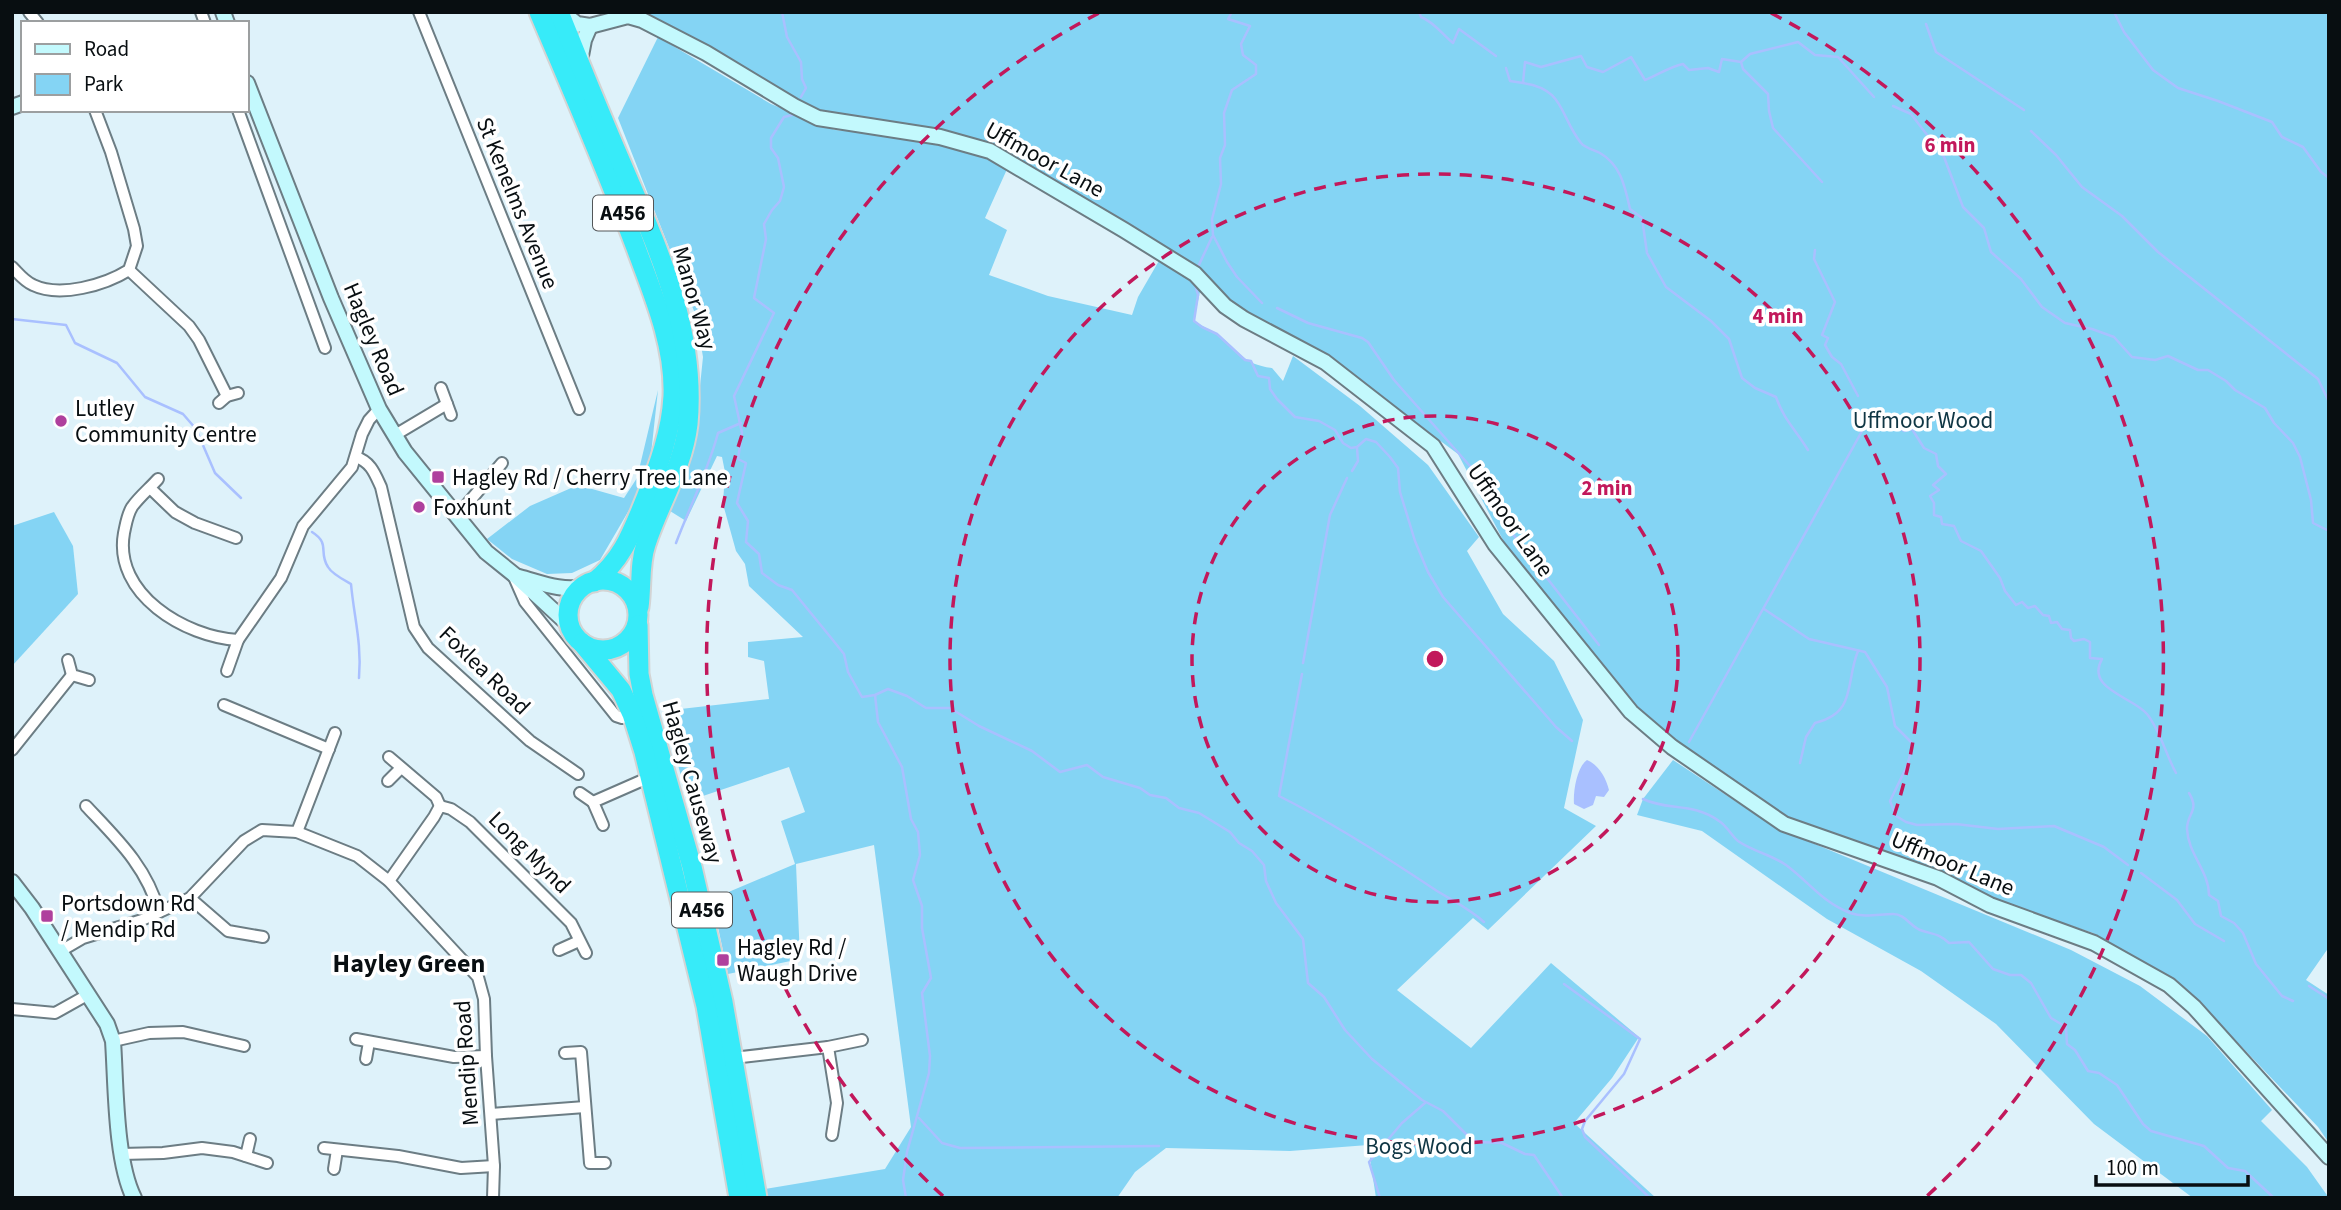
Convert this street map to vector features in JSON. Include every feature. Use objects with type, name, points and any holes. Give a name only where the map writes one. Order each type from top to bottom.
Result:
[{"type":"highway","name":"Manor Way","points":[[539,12],[648,280],[668,344],[673,394],[662,458],[622,554],[607,571],[588,585]]},
{"type":"highway","name":"Manor Way","points":[[560,12],[665,271],[683,329],[689,364],[691,388],[687,428],[670,489],[645,545],[638,616]]},
{"type":"highway","points":[[582,643],[593,649],[607,650],[617,647],[630,637],[638,616],[631,593],[623,586],[610,581],[588,585]]},
{"type":"highway","name":"A456","points":[[582,643],[571,632],[567,609],[572,599],[588,585]]},
{"type":"highway","name":"Hagley Causeway","points":[[638,616],[639,674],[643,695],[692,867],[723,1002],[757,1198]]},
{"type":"highway","name":"Hagley Causeway","points":[[582,643],[621,690],[632,714],[650,777],[706,1006],[739,1198]]},
{"type":"street","name":"St Kenelms Avenue","points":[[419,12],[579,409]]},
{"type":"street","points":[[560,12],[577,24],[590,26],[580,54],[580,66]]},
{"type":"street","name":"Uffmoor Lane","points":[[590,26],[628,16],[642,20],[706,53],[818,118],[940,136],[990,151],[1190,271],[1225,306],[1325,362],[1433,446],[1495,544],[1631,712],[1653,733],[1784,824],[1938,878],[1990,905],[2094,943],[2169,985],[2194,1007],[2329,1157]]},
{"type":"street","name":"Hagley Road","points":[[248,86],[331,298],[379,409],[420,471],[486,552],[568,624]]},
{"type":"street","points":[[96,112],[134,229],[137,246],[130,270]]},
{"type":"street","name":"Hagley Road","points":[[239,112],[326,348]]},
{"type":"street","points":[[12,267],[34,285],[59,290],[98,284],[130,270]]},
{"type":"street","points":[[130,270],[189,326],[200,340],[228,397]]},
{"type":"street","points":[[311,309],[331,298]]},
{"type":"street","points":[[395,435],[449,409],[441,388]]},
{"type":"street","points":[[227,671],[238,639],[281,578],[303,527],[352,467],[366,427],[379,409]]},
{"type":"street","name":"Foxlea Road","points":[[356,457],[365,460],[372,467],[381,487],[414,627],[428,648],[530,741],[578,774]]},
{"type":"street","points":[[457,516],[502,463]]},
{"type":"street","points":[[158,479],[132,507],[126,519],[124,557],[132,582],[158,609],[176,620],[217,636],[238,639]]},
{"type":"street","points":[[150,488],[176,512],[195,523],[236,538]]},
{"type":"street","name":"Hagley Road","points":[[515,576],[574,589],[588,585]]},
{"type":"street","points":[[515,576],[525,602],[616,716],[622,718],[632,714]]},
{"type":"street","points":[[68,660],[72,675]]},
{"type":"street","points":[[72,675],[89,680]]},
{"type":"street","points":[[12,750],[72,675]]},
{"type":"street","points":[[224,705],[329,749]]},
{"type":"street","points":[[297,832],[335,733]]},
{"type":"street","name":"Long Mynd","points":[[389,757],[436,797],[439,806],[451,809],[487,838],[571,923],[586,953]]},
{"type":"street","points":[[388,781],[401,768]]},
{"type":"street","points":[[593,802],[650,777]]},
{"type":"street","points":[[580,793],[593,802],[603,825]]},
{"type":"street","points":[[86,806],[129,851],[154,893],[159,912]]},
{"type":"street","points":[[95,815],[103,806]]},
{"type":"street","points":[[390,881],[439,806]]},
{"type":"street","name":"Mendip Road","points":[[59,952],[83,938],[142,920],[190,898],[252,835],[270,829],[297,832],[357,856],[390,881],[478,977],[484,999],[485,1056],[494,1166],[493,1198]]},
{"type":"street","points":[[12,882],[32,908],[107,1024],[113,1041],[121,1154],[127,1185],[134,1198]]},
{"type":"street","points":[[190,898],[228,931],[263,937]]},
{"type":"street","points":[[559,950],[579,941]]},
{"type":"street","points":[[12,1009],[55,1013],[89,994]]},
{"type":"street","points":[[113,1041],[149,1033],[183,1032],[244,1046]]},
{"type":"street","points":[[356,1039],[454,1057],[485,1056]]},
{"type":"street","points":[[733,1058],[828,1047],[862,1040]]},
{"type":"street","points":[[366,1059],[369,1042]]},
{"type":"street","points":[[828,1047],[837,1103],[832,1135]]},
{"type":"street","points":[[565,1053],[581,1052],[590,1163],[605,1163]]},
{"type":"street","points":[[491,1114],[584,1107]]},
{"type":"street","points":[[246,1156],[250,1139]]},
{"type":"street","points":[[121,1154],[163,1153],[202,1148],[267,1163]]},
{"type":"street","points":[[324,1148],[398,1156],[461,1168],[494,1166]]},
{"type":"street","points":[[334,1169],[337,1150]]},
{"type":"green space","name":"Uffmoor Wood","points":[[638,12],[2329,12],[2329,947],[2306,980],[2329,995],[2329,1143],[2318,1127],[2201,1004],[2162,973],[2093,933],[2015,907],[1910,860],[1785,817],[1679,746],[1614,685],[1513,559],[1458,454],[1315,348],[1230,303],[1193,263],[991,146],[829,115],[799,105]]},
{"type":"green space","name":"Bogs Wood","points":[[658,37],[771,104],[835,130],[907,136],[984,154],[1008,167],[985,218],[1007,230],[989,275],[1048,296],[1132,315],[1138,297],[1160,259],[1193,276],[1201,287],[1194,320],[1218,335],[1247,360],[1272,368],[1283,381],[1293,356],[1360,406],[1428,465],[1479,537],[1467,551],[1503,614],[1554,661],[1583,720],[1564,808],[1596,826],[1488,930],[1473,918],[1397,990],[1471,1048],[1551,963],[1639,1037],[1612,1078],[1574,1123],[1656,1198],[1376,1198],[1368,1145],[1290,1151],[1166,1148],[1135,1172],[1117,1198],[766,1198],[765,1189],[885,1169],[911,1127],[874,845],[796,864],[800,959],[728,974],[712,899],[795,864],[781,821],[805,812],[789,767],[688,801],[663,711],[769,699],[764,661],[748,657],[748,642],[803,637],[749,586],[745,564],[736,551],[723,504],[725,472],[722,457],[717,456],[686,521],[670,511],[693,454],[703,357],[696,316],[618,118]]},
{"type":"green space","points":[[658,390],[651,454],[639,493],[600,560],[572,573],[547,574],[512,559],[487,539],[530,506],[578,485],[624,498],[637,478]]},
{"type":"green space","points":[[54,512],[73,546],[78,594],[12,666],[12,526]]},
{"type":"green space","points":[[1673,760],[1776,828],[2071,950],[2140,986],[2207,1036],[2272,1110],[2261,1121],[2307,1167],[2329,1198],[2193,1198],[2094,1124],[1996,1024],[1921,971],[1827,919],[1702,831],[1637,815],[1643,799]]},
{"type":"shaded area","points":[[1587,760],[1601,772],[1609,790],[1604,797],[1596,796],[1593,805],[1584,809],[1574,804],[1574,793],[1578,774]]},
{"type":"waterway","points":[[782,12],[787,37],[801,62],[802,79],[806,88],[801,97]]},
{"type":"waterway","points":[[1232,12],[1228,19],[1250,26],[1241,44],[1243,55],[1256,65],[1256,74],[1232,90],[1224,113],[1225,145],[1220,158],[1221,184],[1212,219],[1213,235],[1237,277],[1262,303]]},
{"type":"waterway","points":[[1419,12],[1421,17],[1453,43],[1459,29],[1496,56]]},
{"type":"waterway","points":[[2114,12],[2124,32],[2153,70],[2178,88],[2272,122],[2282,137],[2303,147],[2321,172],[2329,178]]},
{"type":"waterway","points":[[1926,24],[1936,52],[2024,110]]},
{"type":"waterway","points":[[1506,68],[1510,81],[1523,83],[1525,62],[1541,67],[1581,56],[1587,67],[1603,72],[1631,57],[1645,80],[1683,64],[1689,70],[1708,68],[1719,72],[1722,59],[1741,62],[1750,54],[1798,42],[1815,55],[1838,57],[1874,97]]},
{"type":"waterway","points":[[1741,62],[1743,69],[1768,94],[1773,128],[1822,182]]},
{"type":"waterway","points":[[1523,83],[1537,86],[1554,97],[1581,143],[1613,164],[1621,177],[1630,209],[1642,218],[1647,253],[1666,287],[1711,321],[1729,339],[1742,378],[1755,388],[1776,397],[1786,419],[1808,450]]},
{"type":"waterway","points":[[1893,106],[1911,114],[1944,157],[1963,207],[1984,228],[1991,252],[2021,279],[2042,307],[2065,323],[2114,337],[2132,357],[2155,360],[2168,356],[2198,370],[2208,370],[2265,408],[2274,423],[2293,443],[2300,457],[2311,500],[2313,523],[2329,531]]},
{"type":"waterway","points":[[792,115],[784,117],[771,138],[771,148],[778,158],[784,187],[780,201],[764,224],[766,239],[754,298],[774,313],[734,396],[742,433],[738,459],[746,463],[737,503],[748,521],[746,542],[759,554],[762,573],[778,585],[792,590],[832,639],[844,654],[848,672],[862,697],[888,689],[907,696],[926,708],[950,708],[979,726],[1032,751],[1060,772],[1087,765],[1103,777],[1140,788],[1150,795],[1166,798],[1179,808],[1199,813],[1230,832],[1264,865],[1266,881],[1276,903],[1303,939],[1308,983],[1324,997],[1345,1030],[1372,1059],[1422,1100],[1443,1111],[1471,1139],[1502,1143],[1525,1154],[1534,1155],[1563,1198]]},
{"type":"waterway","points":[[2031,131],[2056,155],[2082,187],[2122,216],[2158,252],[2318,379],[2329,402]]},
{"type":"waterway","points":[[1197,269],[1212,237]]},
{"type":"waterway","points":[[1815,250],[1814,259],[1835,302],[1822,335],[1828,338],[1825,345],[1832,357],[1841,364],[1858,396]]},
{"type":"waterway","points":[[1194,281],[1198,295],[1194,321],[1217,334],[1245,360],[1251,361],[1258,376],[1269,378],[1270,389],[1295,417],[1319,421],[1335,430],[1343,443],[1351,448],[1357,447],[1366,439],[1376,442],[1390,457],[1398,468],[1400,492],[1415,541],[1428,572],[1443,597],[1556,727],[1572,741]]},
{"type":"waterway","points":[[1277,308],[1308,323],[1368,342],[1394,380],[1492,491],[1502,507],[1508,528],[1599,645]]},
{"type":"waterway","points":[[12,319],[66,325],[75,343],[117,363],[145,397],[183,414],[196,429],[215,473],[241,498]]},
{"type":"waterway","points":[[1868,410],[1877,425],[1888,429],[1894,424],[1904,431],[1912,429],[1924,448],[1936,454],[1938,466],[1946,474],[1933,485],[1939,490],[1930,496],[1934,503],[1934,515],[1941,517],[1942,524],[1954,526],[1961,541],[1981,551],[2016,605],[2022,602],[2028,608],[2035,606],[2043,615],[2049,616],[2051,623],[2057,622],[2062,629],[2070,630],[2074,641],[2084,639],[2090,642],[2090,658],[2102,659],[2098,669],[2100,678],[2105,685],[2147,714],[2156,727],[2176,773]]},
{"type":"waterway","points":[[1689,742],[1871,415]]},
{"type":"waterway","points":[[676,543],[718,433],[741,423]]},
{"type":"waterway","points":[[1352,471],[1358,461],[1357,448]]},
{"type":"waterway","points":[[1303,663],[1330,515],[1347,478]]},
{"type":"waterway","points":[[312,532],[323,544],[325,562],[330,570],[351,584],[359,642],[359,678]]},
{"type":"waterway","points":[[1764,609],[1809,639],[1865,652],[1887,687],[1895,726],[1913,744],[1907,766],[1890,801],[1896,816],[1917,825],[1956,824],[1998,829],[2054,826],[2104,847],[2128,865]]},
{"type":"waterway","points":[[1800,763],[1806,737],[1815,723],[1838,712],[1844,704],[1858,651]]},
{"type":"waterway","points":[[1302,674],[1279,796],[1358,840],[1484,922]]},
{"type":"waterway","points":[[875,695],[878,722],[902,767],[911,819],[918,832],[920,855],[913,880],[922,906],[922,928],[931,978],[922,993],[930,1056],[929,1073],[907,1152],[903,1180],[906,1198]]},
{"type":"waterway","points":[[2189,793],[2193,804],[2187,829],[2188,838],[2206,878],[2209,895],[2218,901],[2221,916],[2234,923],[2243,933],[2256,964],[2282,996],[2293,1001]]},
{"type":"waterway","points":[[1643,799],[1709,815],[1722,823],[1738,841],[1786,865],[1824,897],[1850,913],[1867,916],[1897,915],[1916,928],[1938,935],[1949,943],[1969,942],[1993,969],[2010,975],[2021,975],[2031,983],[2051,1018],[2066,1027],[2067,1044],[2075,1050],[2088,1071],[2099,1073],[2117,1085],[2143,1124],[2151,1131],[2204,1146],[2228,1168],[2245,1171],[2274,1198]]},
{"type":"waterway","points":[[2141,873],[2177,900],[2195,924],[2224,941]]},
{"type":"waterway","points":[[1564,984],[1640,1039],[1624,1074],[1585,1121],[1582,1129],[1585,1137],[1650,1198]]},
{"type":"waterway","points":[[2309,986],[2329,999]]},
{"type":"waterway","points":[[1380,1198],[1369,1162],[1402,1123],[1425,1103]]},
{"type":"waterway","points":[[919,1118],[942,1143],[960,1148],[1159,1146]]},
{"type":"place","name":"Lutley Community Centre","points":[[61,421]]},
{"type":"place","name":"Hagley Rd / Cherry Tree Lane","points":[[438,477]]},
{"type":"place","name":"Foxhunt","points":[[419,507]]},
{"type":"place","name":"Portsdown Rd / Mendip Rd","points":[[47,916]]},
{"type":"place","name":"Hagley Rd / Waugh Drive","points":[[723,960]]},
{"type":"district","name":"Hayley Green","points":[[409,963]]}]
